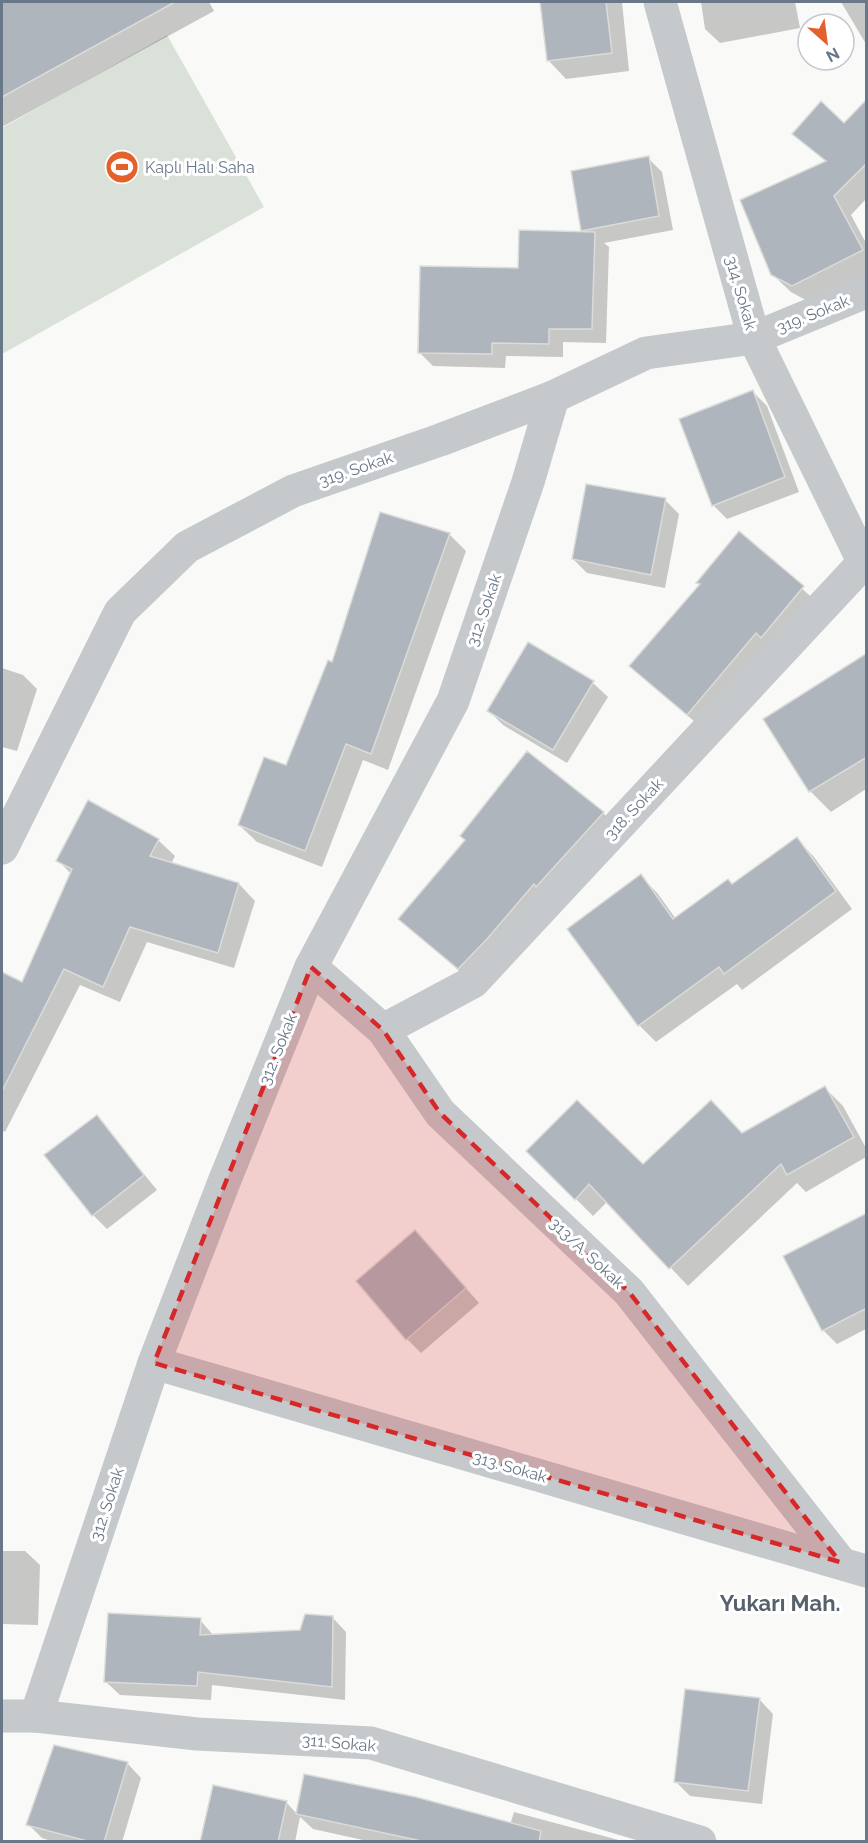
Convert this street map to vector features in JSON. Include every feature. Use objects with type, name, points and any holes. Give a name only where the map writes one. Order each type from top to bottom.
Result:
[{"type":"street","name":"314. Sokak","points":[[660,2],[754,338],[865,564]]},
{"type":"street","name":"319. Sokak","points":[[2,848],[120,612],[187,547],[293,491],[553,397],[646,353],[754,338],[867,292]]},
{"type":"street","name":"312. Sokak","points":[[36,1716],[154,1364],[311,967],[453,701],[528,482],[553,397]]},
{"type":"street","name":"318. Sokak","points":[[383,1030],[473,982],[865,564]]},
{"type":"street","name":"313/A. Sokak","points":[[311,967],[383,1030],[440,1113],[628,1292],[853,1566]]},
{"type":"street","name":"313. Sokak","points":[[154,1364],[853,1566]]},
{"type":"street","name":"311. Sokak","points":[[2,1716],[36,1716],[197,1734],[371,1743],[700,1842]]},
{"type":"highlighted area","points":[[311,967],[383,1030],[440,1113],[629,1292],[840,1562],[154,1363]]},
{"type":"shaded area","name":"Kaplı Halı Saha","points":[[167,35],[264,207],[2,354],[2,128]]},
{"type":"building","points":[[2,2],[175,2],[2,97]]},
{"type":"building","points":[[540,2],[606,2],[612,53],[547,61]]},
{"type":"building","points":[[867,99],[867,163],[834,196],[863,250],[792,286],[771,275],[740,200],[826,161],[792,134],[821,101],[844,123]]},
{"type":"building","points":[[649,156],[659,216],[581,231],[571,171]]},
{"type":"building","points":[[519,230],[595,232],[592,329],[549,329],[549,344],[492,343],[492,354],[418,353],[420,266],[518,268]]},
{"type":"building","points":[[753,390],[785,477],[712,506],[679,419]]},
{"type":"building","points":[[586,484],[666,498],[651,575],[572,559]]},
{"type":"building","points":[[380,512],[450,533],[371,754],[346,744],[305,851],[238,825],[264,757],[286,765],[328,660],[332,662]]},
{"type":"building","points":[[739,531],[804,586],[761,638],[756,633],[687,715],[629,666],[700,584],[696,583]]},
{"type":"building","points":[[528,642],[594,681],[553,750],[487,711]]},
{"type":"building","points":[[867,653],[867,757],[809,792],[763,719]]},
{"type":"building","points":[[527,751],[604,812],[536,887],[534,884],[458,969],[398,919],[465,840],[460,836]]},
{"type":"building","points":[[88,800],[159,839],[150,856],[239,883],[218,953],[130,927],[103,987],[64,969],[2,1091],[2,972],[22,982],[72,869],[56,861]]},
{"type":"building","points":[[797,837],[836,891],[724,974],[719,967],[638,1026],[567,929],[641,874],[673,919],[728,879],[732,884]]},
{"type":"building","points":[[825,1086],[854,1137],[787,1175],[781,1164],[669,1269],[589,1184],[575,1200],[526,1151],[577,1100],[643,1164],[711,1100],[742,1133]]},
{"type":"building","points":[[97,1115],[144,1175],[92,1216],[44,1155]]},
{"type":"building","points":[[867,1213],[867,1308],[822,1331],[783,1256]]},
{"type":"building","points":[[415,1230],[466,1288],[406,1340],[356,1281]]},
{"type":"building","points":[[108,1613],[201,1618],[200,1635],[300,1630],[305,1614],[333,1616],[332,1687],[198,1672],[197,1686],[104,1682]]},
{"type":"building","points":[[685,1689],[760,1698],[748,1791],[674,1782]]},
{"type":"building","points":[[54,1745],[128,1762],[104,1842],[91,1842],[26,1825]]},
{"type":"building","points":[[304,1774],[416,1797],[541,1831],[539,1842],[426,1842],[296,1814]]},
{"type":"building","points":[[213,1785],[287,1801],[278,1842],[200,1842]]},
{"type":"place","name":"Kaplı Halı Saha","points":[[122,167]]},
{"type":"district","name":"Yukarı Mah.","points":[[780,1603]]}]
